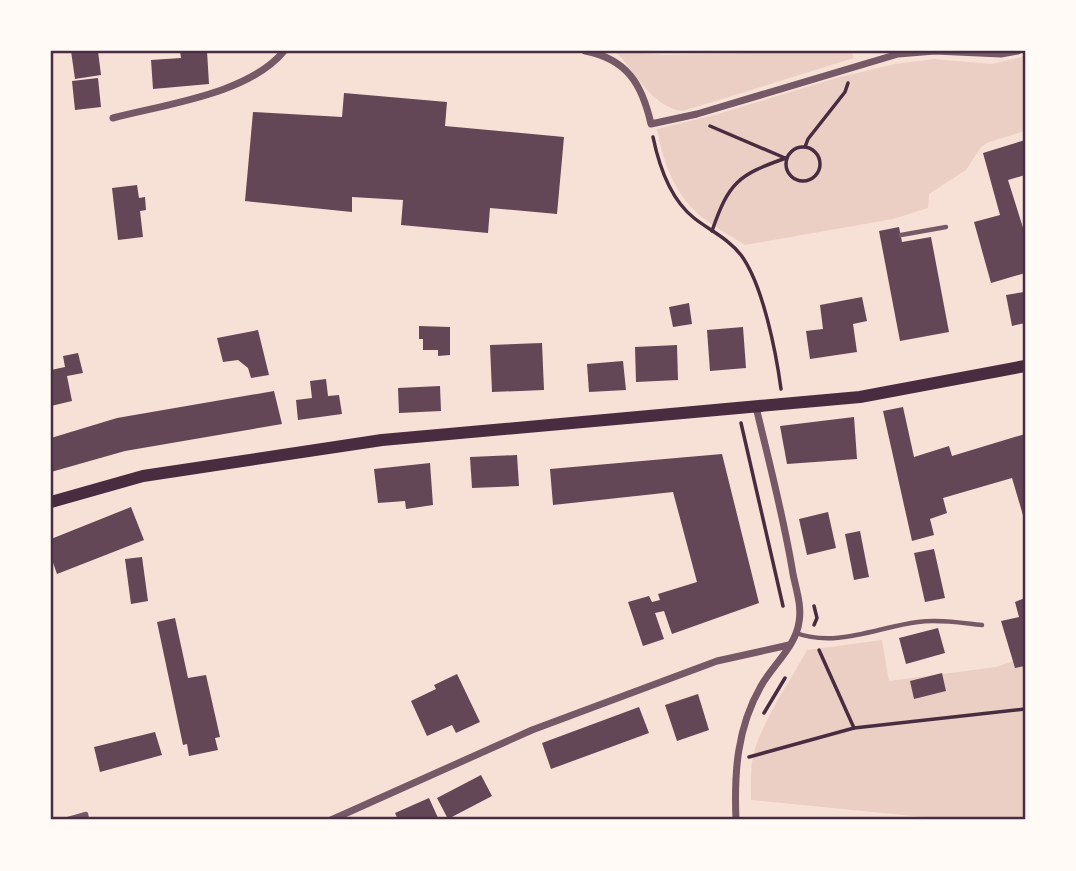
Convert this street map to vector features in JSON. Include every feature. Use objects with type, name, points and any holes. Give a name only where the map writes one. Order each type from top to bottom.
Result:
[{"type":"main road","points":[[51,502],[143,476],[382,440],[860,397],[1025,366]]},
{"type":"street","points":[[113,118],[230,87],[263,72],[284,51]]},
{"type":"street","points":[[585,51],[609,57],[626,70],[645,101],[651,124],[697,114],[898,54],[935,51],[1001,54],[1018,51]]},
{"type":"street","points":[[736,820],[734,787],[738,746],[744,723],[761,686],[796,633],[800,611],[792,563],[756,407]]},
{"type":"street","points":[[331,820],[532,730],[717,661],[789,645]]},
{"type":"lane","points":[[901,235],[946,227]]},
{"type":"lane","points":[[796,633],[808,638],[835,639],[922,621],[982,625]]},
{"type":"lane","points":[[65,820],[86,814],[88,820]]},
{"type":"path","points":[[805,147],[808,139],[845,92],[848,83]]},
{"type":"path","points":[[651,124],[657,153],[669,185],[688,212],[736,250],[747,265],[768,324],[781,390],[793,389]]},
{"type":"path","points":[[710,125],[786,158]]},
{"type":"path","points":[[712,231],[728,193],[749,172],[786,158],[792,151],[805,147],[814,152],[819,160],[819,170],[812,178],[803,181],[793,177],[787,169],[786,158]]},
{"type":"path","points":[[736,421],[743,426],[783,606]]},
{"type":"path","points":[[808,638],[824,659],[854,728]]},
{"type":"path","points":[[747,758],[854,728],[1025,709]]},
{"type":"shaded area","points":[[615,51],[664,55],[851,51],[854,58],[683,111],[662,103],[653,96]]},
{"type":"shaded area","points":[[1025,56],[1025,131],[981,147],[966,170],[929,194],[928,208],[893,219],[745,245],[704,219],[685,200],[669,171],[659,140],[657,129],[895,64],[934,59],[992,64]]},
{"type":"shaded area","points":[[882,640],[889,681],[996,667],[1025,657],[1025,820],[954,820],[751,800],[751,768],[756,745],[768,718],[807,650]]},
{"type":"building","points":[[71,51],[98,51],[101,75],[75,79]]},
{"type":"building","points":[[180,51],[207,51],[209,84],[153,89],[151,60],[181,58]]},
{"type":"building","points":[[98,78],[101,107],[75,110],[72,81]]},
{"type":"building","points":[[344,93],[447,102],[445,126],[564,137],[557,214],[490,208],[488,233],[401,225],[403,200],[352,197],[352,212],[245,201],[253,112],[342,117]]},
{"type":"building","points":[[1025,140],[1025,175],[1008,180],[1025,234],[1025,273],[991,283],[974,222],[1000,215],[983,153]]},
{"type":"building","points":[[137,185],[139,198],[145,197],[146,210],[140,211],[143,237],[118,240],[112,188]]},
{"type":"building","points":[[899,227],[902,242],[931,237],[949,332],[900,341],[879,231]]},
{"type":"building","points":[[1024,292],[1025,323],[1012,326],[1006,295]]},
{"type":"building","points":[[862,297],[867,321],[853,324],[857,352],[810,359],[806,331],[823,329],[820,305]]},
{"type":"building","points":[[689,303],[692,324],[673,327],[669,307]]},
{"type":"building","points":[[419,326],[450,327],[450,355],[438,356],[438,350],[423,350],[423,339],[419,339]]},
{"type":"building","points":[[743,327],[746,368],[710,371],[707,330]]},
{"type":"building","points":[[258,330],[269,375],[251,378],[248,368],[238,360],[223,362],[217,338]]},
{"type":"building","points":[[542,343],[544,390],[492,392],[490,345]]},
{"type":"building","points":[[677,345],[678,380],[636,382],[635,347]]},
{"type":"building","points":[[78,353],[83,373],[67,376],[72,401],[51,406],[51,370],[65,367],[63,356]]},
{"type":"building","points":[[623,361],[626,390],[589,392],[587,364]]},
{"type":"building","points":[[326,379],[328,396],[339,395],[342,414],[298,420],[296,400],[312,398],[310,381]]},
{"type":"building","points":[[440,386],[441,411],[399,413],[398,388]]},
{"type":"building","points":[[274,391],[282,424],[125,451],[51,472],[51,438],[117,418]]},
{"type":"building","points":[[903,407],[914,457],[949,446],[952,456],[1025,434],[1025,522],[1012,478],[943,498],[947,513],[930,519],[934,535],[912,541],[883,411]]},
{"type":"building","points":[[854,417],[857,459],[787,464],[780,426]]},
{"type":"building","points":[[722,454],[759,603],[672,634],[664,611],[655,613],[664,639],[643,646],[628,602],[649,596],[652,602],[660,600],[658,594],[697,582],[673,492],[553,505],[550,469]]},
{"type":"building","points":[[517,455],[519,486],[472,488],[470,457]]},
{"type":"building","points":[[430,463],[433,505],[406,509],[405,501],[378,503],[374,469]]},
{"type":"building","points":[[131,507],[144,540],[57,574],[51,557],[51,539]]},
{"type":"building","points":[[828,512],[836,548],[807,555],[799,519]]},
{"type":"building","points":[[860,531],[869,577],[854,580],[845,534]]},
{"type":"building","points":[[934,549],[945,598],[925,602],[914,553]]},
{"type":"building","points":[[142,557],[148,601],[131,604],[125,559]]},
{"type":"building","points":[[1025,598],[1025,666],[1015,668],[1001,621],[1019,617],[1015,602]]},
{"type":"building","points":[[175,618],[188,678],[206,675],[220,737],[215,738],[218,750],[189,756],[187,744],[183,745],[157,622]]},
{"type":"building","points":[[938,628],[945,653],[906,664],[899,638]]},
{"type":"building","points":[[942,673],[946,691],[914,699],[910,681]]},
{"type":"building","points":[[457,674],[480,722],[456,733],[452,725],[427,736],[411,701],[436,689],[434,685]]},
{"type":"building","points":[[698,694],[709,730],[677,741],[665,705]]},
{"type":"building","points":[[639,707],[649,733],[551,769],[542,743]]},
{"type":"building","points":[[155,732],[162,755],[100,772],[94,747]]},
{"type":"building","points":[[481,775],[492,796],[448,819],[437,798]]},
{"type":"building","points":[[429,798],[439,820],[398,820],[395,813]]}]
